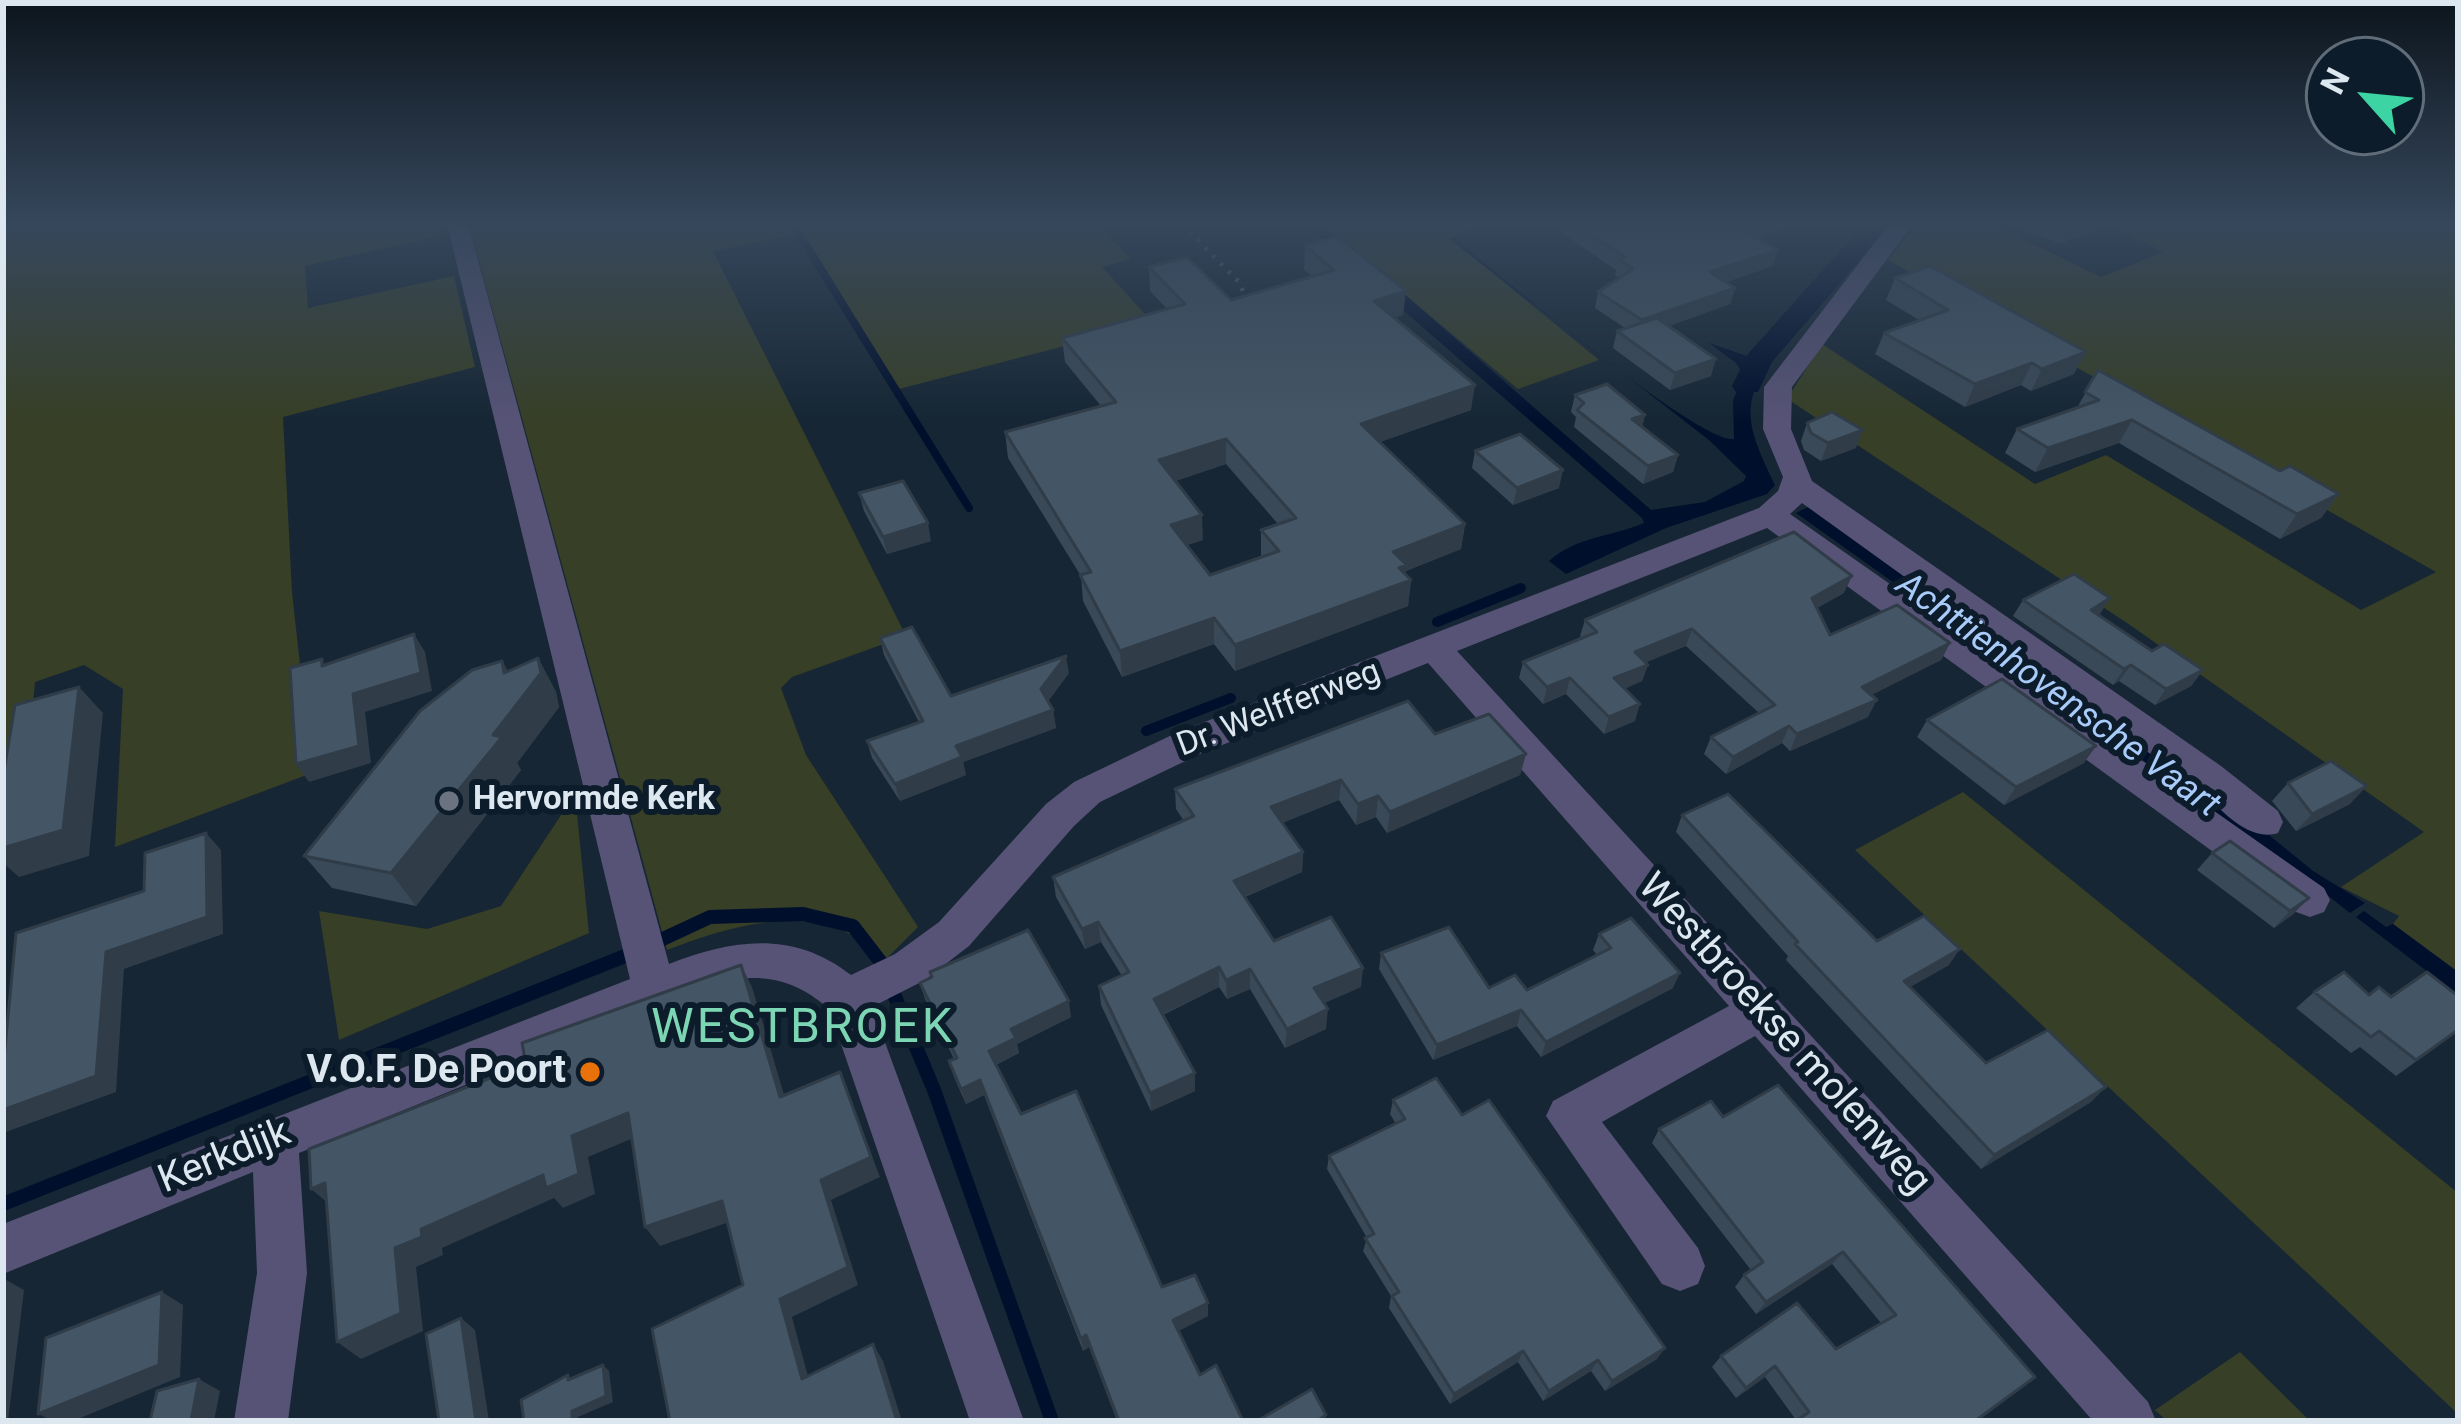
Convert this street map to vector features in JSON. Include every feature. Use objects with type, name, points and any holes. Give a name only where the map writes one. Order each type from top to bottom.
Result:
[{"type":"street","points":[[474,290],[653,988]]},
{"type":"street","points":[[1784,500],[1796,468],[1777,429],[1778,387],[1849,290]]},
{"type":"street","points":[[1784,500],[2207,776],[2264,822]]},
{"type":"street","points":[[1784,500],[2310,900]]},
{"type":"street","name":"Dr. Welfferweg","points":[[870,987],[953,934],[1060,815],[1087,792],[1190,743],[1436,650],[1784,500]]},
{"type":"street","name":"Westbroekse molenweg","points":[[1436,650],[2129,1421]]},
{"type":"street","name":"Kerkdijk","points":[[3,1249],[713,965],[765,956],[870,987]]},
{"type":"street","points":[[870,987],[997,1421]]},
{"type":"street","points":[[1680,1266],[1569,1116],[1762,1010]]},
{"type":"street","points":[[261,1421],[282,1273],[275,1137]]},
{"type":"path","points":[[1242,290],[1247,302]]},
{"type":"green space","points":[[3,290],[307,290],[308,308],[388,290],[457,290],[475,367],[283,417],[292,592],[312,773],[115,847],[123,689],[84,665],[35,682],[31,725],[3,835]]},
{"type":"green space","points":[[487,290],[733,290],[906,636],[792,677],[781,688],[806,755],[918,927],[887,958],[846,932],[803,921],[732,929],[667,950]]},
{"type":"green space","points":[[833,290],[1123,290],[1153,323],[895,390]]},
{"type":"green space","points":[[1400,290],[1514,290],[1599,360],[1518,389]]},
{"type":"green space","points":[[1941,290],[2458,290],[2458,972],[2393,924],[2399,916],[2341,887],[2424,832],[2130,625],[1789,400],[1790,394],[1822,344],[2035,484],[2106,455],[2361,610],[2436,572]]},
{"type":"green space","points":[[1963,792],[2458,1193],[2458,1414],[1855,850]]},
{"type":"green space","points":[[575,794],[589,933],[339,1040],[319,911],[427,929],[501,906]]},
{"type":"green space","points":[[2240,1352],[2310,1421],[2167,1421],[2155,1410]]},
{"type":"water","points":[[1380,290],[1400,290],[1651,510],[1705,502],[1746,476],[1709,440],[1600,356],[1681,414],[1734,439],[1733,401],[1743,374],[1709,343],[1750,357],[1769,337],[1781,344],[1752,398],[1752,428],[1775,485],[1767,494],[1666,528],[1566,574],[1549,561],[1582,542],[1644,523]]},
{"type":"water","name":"Achttienhovensche Vaart","points":[[1810,506],[2253,822],[2313,871],[2365,903],[2350,913],[2286,862],[1796,513]]},
{"type":"water","points":[[2364,911],[2386,927],[2393,924],[2458,972],[2458,995],[2356,917]]},
{"type":"building","points":[[1172,290],[1221,290],[1231,300],[1264,290],[1406,291],[1374,301],[1475,385],[1361,424],[1465,524],[1393,552],[1407,565],[1399,568],[1411,580],[1235,645],[1214,618],[1120,651],[1080,575],[1091,572],[1005,432],[1116,402],[1062,338],[1185,304]],"holes":[[[1226,439],[1296,518],[1261,530],[1279,551],[1210,575],[1171,525],[1202,515],[1159,460]]]},
{"type":"building","points":[[1600,290],[1728,290],[1642,320]]},
{"type":"building","points":[[1916,290],[1974,290],[2086,352],[2042,369],[2032,363],[1975,384],[1884,333],[1948,310]]},
{"type":"building","points":[[1657,318],[1716,359],[1675,373],[1617,331]]},
{"type":"building","points":[[2098,370],[2280,471],[2290,466],[2339,494],[2297,514],[2132,420],[2048,448],[2017,429],[2099,400],[2085,392]]},
{"type":"building","points":[[1607,384],[1645,415],[1632,419],[1678,455],[1648,466],[1577,410],[1584,403],[1575,395]]},
{"type":"building","points":[[1832,412],[1863,430],[1828,443],[1811,433],[1807,423]]},
{"type":"building","points":[[1520,434],[1563,470],[1517,488],[1475,451]]},
{"type":"building","points":[[903,481],[928,523],[883,537],[859,493]]},
{"type":"building","points":[[1794,532],[1852,576],[1812,598],[1830,635],[1897,605],[1950,643],[1862,687],[1877,700],[1797,734],[1789,726],[1733,757],[1711,737],[1775,705],[1692,629],[1635,652],[1648,665],[1614,678],[1640,704],[1609,717],[1570,678],[1547,687],[1523,662],[1597,632],[1585,620]]},
{"type":"building","points":[[2074,574],[2110,598],[2091,610],[2152,651],[2164,644],[2203,670],[2166,689],[2131,665],[2124,669],[2023,600]]},
{"type":"building","points":[[912,627],[951,696],[1066,656],[1041,689],[1053,710],[956,746],[962,757],[895,784],[867,741],[923,721],[880,638]]},
{"type":"building","points":[[414,634],[421,673],[353,694],[359,746],[296,764],[290,668],[322,659],[322,666]]},
{"type":"building","points":[[538,658],[541,673],[493,735],[502,737],[391,873],[304,856],[420,711],[472,670],[502,661],[504,673]]},
{"type":"building","points":[[2002,679],[2096,746],[2016,787],[1927,720]]},
{"type":"building","points":[[79,687],[63,830],[3,848],[3,777],[15,705]]},
{"type":"building","points":[[1408,701],[1435,734],[1489,714],[1526,754],[1390,812],[1378,796],[1358,804],[1341,780],[1271,807],[1303,852],[1234,881],[1274,941],[1331,917],[1363,968],[1314,988],[1328,1009],[1287,1029],[1250,969],[1226,980],[1219,967],[1154,999],[1195,1073],[1150,1093],[1099,986],[1129,972],[1098,922],[1082,929],[1053,877],[1194,816],[1175,789]]},
{"type":"building","points":[[2331,761],[2367,786],[2312,814],[2288,783]]},
{"type":"building","points":[[1728,794],[1877,941],[1924,916],[1960,949],[1904,981],[1986,1063],[2048,1030],[2106,1087],[1994,1155],[1795,944],[1798,942],[1682,815]]},
{"type":"building","points":[[206,833],[207,917],[106,952],[96,1076],[3,1110],[16,933],[144,891],[145,853]]},
{"type":"building","points":[[2230,841],[2309,898],[2290,911],[2212,853]]},
{"type":"building","points":[[1631,918],[1680,973],[1546,1042],[1521,1010],[1437,1045],[1381,953],[1449,927],[1489,988],[1515,975],[1527,990],[1611,948],[1599,934]]},
{"type":"building","points":[[1028,930],[1069,1001],[1011,1029],[1016,1038],[989,1051],[1021,1114],[1076,1091],[1162,1287],[1195,1275],[1208,1303],[1173,1320],[1200,1375],[1216,1365],[1243,1421],[1119,1421],[1086,1335],[1081,1339],[980,1080],[961,1089],[949,1061],[957,1058],[920,983],[932,977],[930,972]]},
{"type":"building","points":[[741,965],[780,1097],[840,1072],[871,1157],[821,1180],[848,1267],[780,1299],[802,1379],[873,1344],[897,1421],[670,1421],[652,1329],[743,1285],[722,1201],[645,1227],[628,1113],[572,1136],[579,1174],[546,1188],[543,1175],[421,1229],[422,1237],[395,1248],[401,1313],[337,1342],[325,1183],[311,1189],[309,1149],[526,1064],[522,1043]]},
{"type":"building","points":[[2344,972],[2369,995],[2379,987],[2391,997],[2427,972],[2458,996],[2458,1030],[2416,1060],[2379,1031],[2371,1037],[2314,992]]},
{"type":"building","points":[[1436,1078],[1462,1115],[1489,1100],[1665,1348],[1612,1381],[1598,1360],[1549,1391],[1523,1351],[1454,1394],[1392,1296],[1399,1292],[1365,1238],[1374,1234],[1329,1156],[1405,1119],[1393,1100]]},
{"type":"building","points":[[1778,1085],[2035,1377],[1975,1421],[1796,1421],[1809,1412],[1775,1366],[1746,1388],[1721,1356],[1797,1303],[1836,1349],[1896,1315],[1843,1252],[1766,1302],[1744,1275],[1763,1262],[1659,1129],[1711,1101],[1723,1117]]},
{"type":"building","points":[[162,1292],[159,1365],[38,1414],[46,1338]]},
{"type":"building","points":[[461,1318],[476,1421],[439,1421],[426,1334]]},
{"type":"building","points":[[603,1365],[606,1396],[572,1411],[572,1421],[524,1421],[521,1400],[568,1375],[568,1380]]},
{"type":"building","points":[[199,1379],[191,1421],[150,1421],[157,1391]]},
{"type":"building","points":[[1312,1389],[1326,1415],[1317,1421],[1257,1421]]},
{"type":"waterway","points":[[834,290],[969,508]]},
{"type":"waterway","points":[[1747,386],[1758,360],[1819,290]]},
{"type":"waterway","points":[[1437,622],[1521,588]]},
{"type":"waterway","points":[[1146,731],[1231,698]]},
{"type":"waterway","points":[[652,944],[710,917],[803,914],[853,926],[880,961],[934,1090],[1052,1421]]},
{"type":"waterway","points":[[3,1204],[635,952]]},
{"type":"place","name":"Hervormde Kerk","points":[[449,801]]},
{"type":"place","name":"V.O.F. De Poort","points":[[590,1072]]},
{"type":"district","name":"WESTBROEK","points":[[803,1030]]}]
